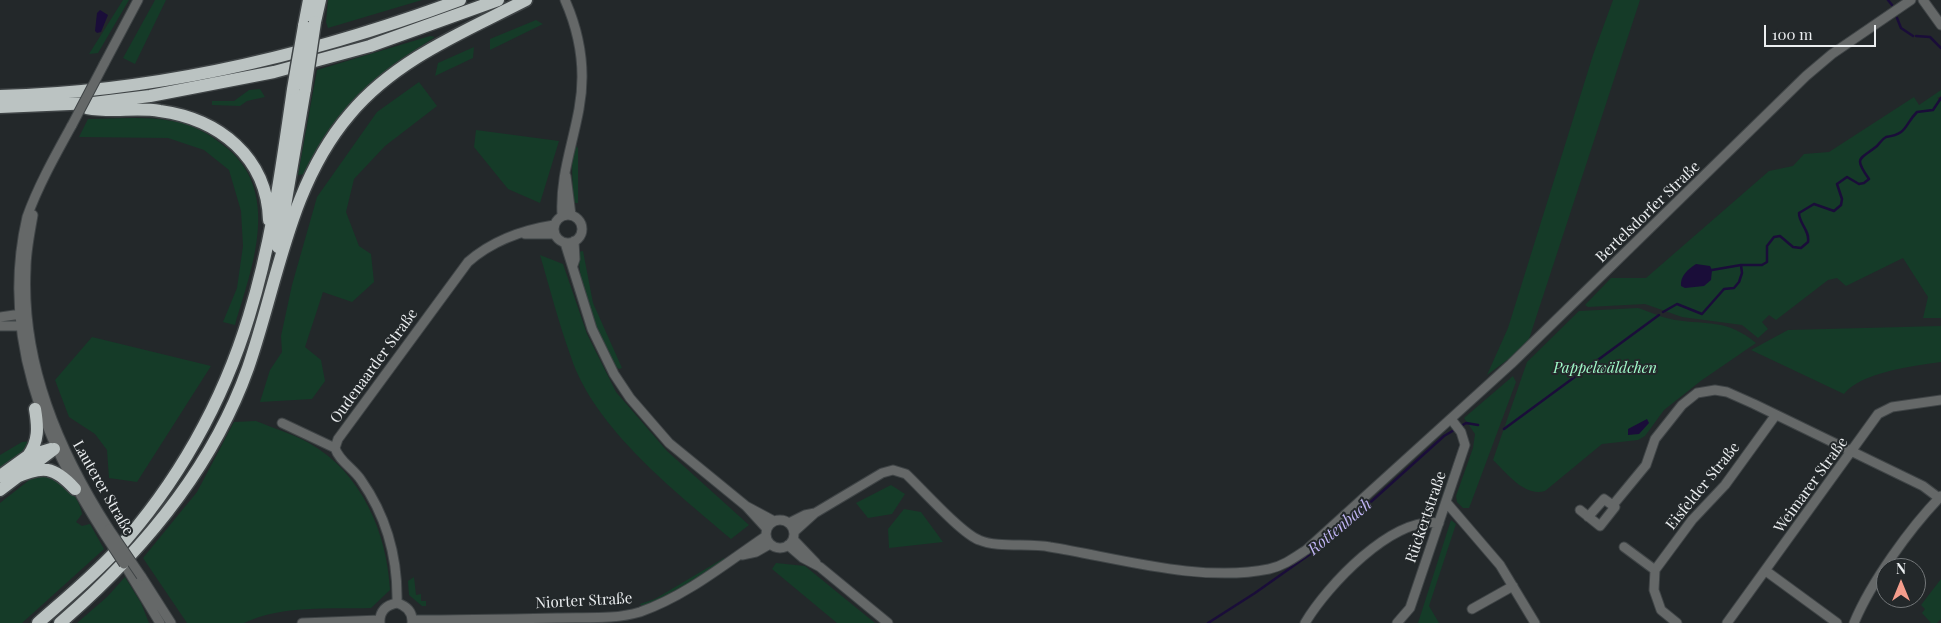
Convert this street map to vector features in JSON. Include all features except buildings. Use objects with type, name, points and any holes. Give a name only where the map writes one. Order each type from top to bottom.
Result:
[{"type":"highway","points":[[274,277],[299,89],[310,24],[309,0]]},
{"type":"highway","points":[[310,24],[320,0]]},
{"type":"highway","points":[[435,9],[446,0]]},
{"type":"highway","points":[[0,96],[106,88],[218,70],[282,55],[460,0]]},
{"type":"highway","points":[[0,107],[73,105],[150,96],[274,72],[370,46],[498,0]]},
{"type":"highway","points":[[60,623],[94,594],[147,538],[203,459],[228,414],[248,368],[274,277],[302,193],[316,162],[350,114],[372,90],[414,59],[526,0]]},
{"type":"highway","points":[[38,623],[116,552],[162,493],[188,454],[215,404],[236,355],[250,315],[299,89]]},
{"type":"highway","points":[[73,105],[103,111],[168,112],[206,123],[226,136],[254,167],[267,203],[269,234]]},
{"type":"highway","points":[[28,456],[37,438],[38,427],[35,409]]},
{"type":"highway","points":[[0,476],[28,456],[58,446]]},
{"type":"highway","points":[[0,490],[58,446]]},
{"type":"highway","points":[[14,478],[28,472],[47,469],[62,475],[75,488]]},
{"type":"street","points":[[36,200],[72,125],[138,0]]},
{"type":"street","name":"Bertelsdorfer Straße","points":[[815,514],[887,471],[900,470],[969,534],[984,543],[1050,547],[1179,569],[1245,572],[1268,569],[1296,557],[1413,453],[1456,424],[1806,76],[1832,54],[1911,0]]},
{"type":"street","points":[[1923,0],[1941,25]]},
{"type":"street","points":[[567,4],[577,34],[582,83],[579,109],[565,171],[567,215],[554,229],[565,243],[568,259],[572,265],[580,297],[592,329],[614,374],[630,398],[676,450],[746,506],[774,521],[782,520],[789,523],[806,515],[815,514]]},
{"type":"street","name":"Lauterer Straße","points":[[36,200],[26,267],[26,314],[38,381],[58,446],[75,488],[171,623]]},
{"type":"street","name":"Lauterer Straße","points":[[36,200],[28,217],[20,253],[15,314],[22,365],[35,409],[81,483],[107,532]]},
{"type":"street","points":[[565,243],[578,238],[582,228],[579,220],[567,215]]},
{"type":"street","name":"Oudenaarder Straße","points":[[397,603],[395,558],[381,515],[360,479],[337,455],[335,448],[338,439],[457,274],[481,250],[496,242],[537,228],[554,229]]},
{"type":"street","points":[[572,265],[575,259],[574,241]]},
{"type":"street","points":[[0,317],[26,314]]},
{"type":"street","points":[[0,326],[28,326]]},
{"type":"street","points":[[1613,505],[1646,465],[1655,439],[1682,405],[1697,393],[1716,390],[1727,392],[1923,486],[1940,497],[1882,574],[1861,606],[1854,623]]},
{"type":"street","name":"Weimarer Straße","points":[[1727,623],[1878,414],[1884,410],[1941,400]]},
{"type":"street","name":"Eisfelder Straße","points":[[1655,570],[1692,520],[1726,485],[1775,416]]},
{"type":"street","points":[[282,423],[335,448]]},
{"type":"street","name":"Rückertstraße","points":[[1397,623],[1410,608],[1465,445],[1456,424]]},
{"type":"street","points":[[1580,510],[1588,517],[1600,526],[1616,507],[1604,499],[1588,517]]},
{"type":"street","points":[[1446,502],[1500,565],[1535,623]]},
{"type":"street","points":[[746,506],[778,548],[791,539],[815,514]]},
{"type":"street","points":[[768,536],[774,521]]},
{"type":"street","points":[[1305,623],[1341,577],[1390,538],[1417,524],[1428,521],[1439,523]]},
{"type":"street","points":[[789,523],[791,539],[803,558],[820,567],[888,623]]},
{"type":"street","name":"Niorter Straße","points":[[413,621],[601,617],[637,612],[660,604],[742,555],[768,536]]},
{"type":"street","points":[[1624,547],[1655,570],[1654,590],[1662,610],[1677,623]]},
{"type":"street","points":[[1766,571],[1837,623]]},
{"type":"street","name":"Lauterer Straße","points":[[138,578],[160,623]]},
{"type":"street","points":[[1472,609],[1513,586]]},
{"type":"street","points":[[302,623],[380,621],[385,608],[397,603],[408,608],[413,621]]},
{"type":"green space","points":[[123,0],[129,0],[98,53],[89,54]]},
{"type":"green space","points":[[155,0],[166,0],[135,64],[123,58]]},
{"type":"green space","points":[[328,0],[422,0],[328,28],[326,22]]},
{"type":"green space","points":[[1613,0],[1640,0],[1529,339],[1514,355],[1487,375],[1508,328],[1593,55]]},
{"type":"green space","points":[[536,20],[543,24],[490,50],[490,39]]},
{"type":"green space","points":[[430,36],[435,37],[395,63],[361,94],[331,126],[305,174],[298,175],[317,70]]},
{"type":"green space","points":[[474,47],[473,58],[435,76],[438,63]]},
{"type":"green space","points":[[419,82],[437,106],[385,146],[354,179],[346,212],[359,246],[371,254],[374,282],[352,302],[323,292],[305,347],[321,360],[325,381],[312,399],[260,402],[270,370],[282,352],[281,336],[292,285],[317,197],[377,112]]},
{"type":"green space","points":[[260,89],[265,97],[247,101],[240,106],[212,105],[212,101],[234,101],[249,90]]},
{"type":"green space","points":[[1941,90],[1941,96],[1937,98],[1941,101],[1941,318],[1923,318],[1928,297],[1903,258],[1846,286],[1837,278],[1828,280],[1776,320],[1769,315],[1762,322],[1768,329],[1758,338],[1742,325],[1682,317],[1645,304],[1588,307],[1585,305],[1611,278],[1646,278],[1769,171],[1793,166],[1804,154],[1829,152],[1914,97],[1919,105]]},
{"type":"green space","points":[[88,119],[151,119],[186,124],[206,133],[223,145],[241,163],[253,184],[258,206],[258,230],[249,279],[235,325],[223,322],[237,288],[243,246],[241,211],[229,170],[204,150],[168,138],[79,137]]},
{"type":"green space","points":[[476,130],[559,141],[540,203],[508,189],[474,147]]},
{"type":"green space","points":[[575,145],[578,148],[578,203],[573,203],[572,163]]},
{"type":"green space","points":[[583,251],[593,303],[622,368],[619,369],[614,365],[597,332],[582,290],[578,252]]},
{"type":"green space","points":[[540,255],[563,264],[587,334],[616,392],[667,451],[749,525],[731,539],[686,501],[639,457],[598,409],[582,383],[571,357]]},
{"type":"green space","name":"Pappelwäldchen","points":[[1638,308],[1670,319],[1727,326],[1746,335],[1756,343],[1702,380],[1664,410],[1645,436],[1638,440],[1602,444],[1545,491],[1530,491],[1516,483],[1493,460],[1527,362],[1579,311]]},
{"type":"green space","points":[[1941,326],[1941,362],[1875,375],[1852,386],[1844,394],[1751,350],[1788,330]]},
{"type":"green space","points":[[92,337],[211,366],[137,482],[109,478],[107,450],[95,434],[69,417],[55,380]]},
{"type":"green space","points":[[1513,376],[1516,382],[1471,503],[1469,508],[1463,508],[1457,502],[1456,496],[1473,448],[1475,434],[1464,418]]},
{"type":"green space","points":[[256,421],[309,443],[328,456],[344,471],[357,488],[377,526],[384,547],[388,569],[390,590],[371,608],[306,609],[274,613],[244,623],[187,623],[143,558],[197,492],[234,422]]},
{"type":"green space","points":[[33,441],[24,453],[0,471],[0,455],[22,442]]},
{"type":"green space","points":[[41,475],[55,479],[68,488],[77,500],[82,514],[76,522],[82,526],[90,524],[104,549],[22,623],[0,623],[0,503],[33,477]]},
{"type":"green space","points":[[891,485],[905,494],[892,514],[868,518],[856,503]]},
{"type":"green space","points":[[904,509],[921,512],[943,542],[889,548],[888,529]]},
{"type":"green space","points":[[1451,520],[1456,524],[1429,606],[1439,623],[1418,623]]},
{"type":"green space","points":[[724,558],[725,561],[656,602],[642,607],[640,604],[655,599]]},
{"type":"green space","points":[[776,563],[805,566],[875,623],[837,623],[772,569]]},
{"type":"green space","points":[[125,577],[141,603],[149,623],[77,623],[107,597]]},
{"type":"green space","points":[[414,577],[416,595],[421,594],[421,601],[426,601],[426,606],[422,606],[409,595],[408,581]]},
{"type":"green space","points":[[1941,579],[1941,619],[1937,623],[1931,623],[1922,613],[1924,608],[1926,608],[1926,598]]},
{"type":"shaded area","points":[[100,10],[108,15],[101,32],[97,33],[95,31],[97,13]]},
{"type":"shaded area","points":[[1696,264],[1710,266],[1712,270],[1711,280],[1704,286],[1685,288],[1681,286],[1685,273]]},
{"type":"shaded area","points":[[1647,419],[1649,423],[1639,434],[1628,435],[1628,429]]},
{"type":"waterway","points":[[1888,0],[1892,5]]},
{"type":"waterway","points":[[1897,18],[1901,28],[1913,36]]},
{"type":"waterway","points":[[1916,36],[1930,37],[1941,48]]},
{"type":"waterway","points":[[1663,312],[1677,304],[1702,314],[1724,289],[1734,288],[1739,282],[1742,273],[1741,265],[1762,265],[1767,262],[1767,246],[1774,237],[1780,236],[1793,247],[1801,248],[1808,242],[1808,238],[1799,213],[1814,204],[1834,211],[1841,205],[1842,199],[1837,184],[1847,177],[1859,184],[1869,179],[1861,166],[1861,159],[1886,137],[1893,136],[1902,131],[1917,112],[1933,110],[1941,98]]},
{"type":"waterway","points":[[1712,270],[1741,265]]},
{"type":"waterway","points":[[1504,429],[1659,315]]},
{"type":"waterway","name":"Rottenbach","points":[[1208,623],[1255,593],[1323,545],[1444,436],[1466,423],[1478,425]]}]
